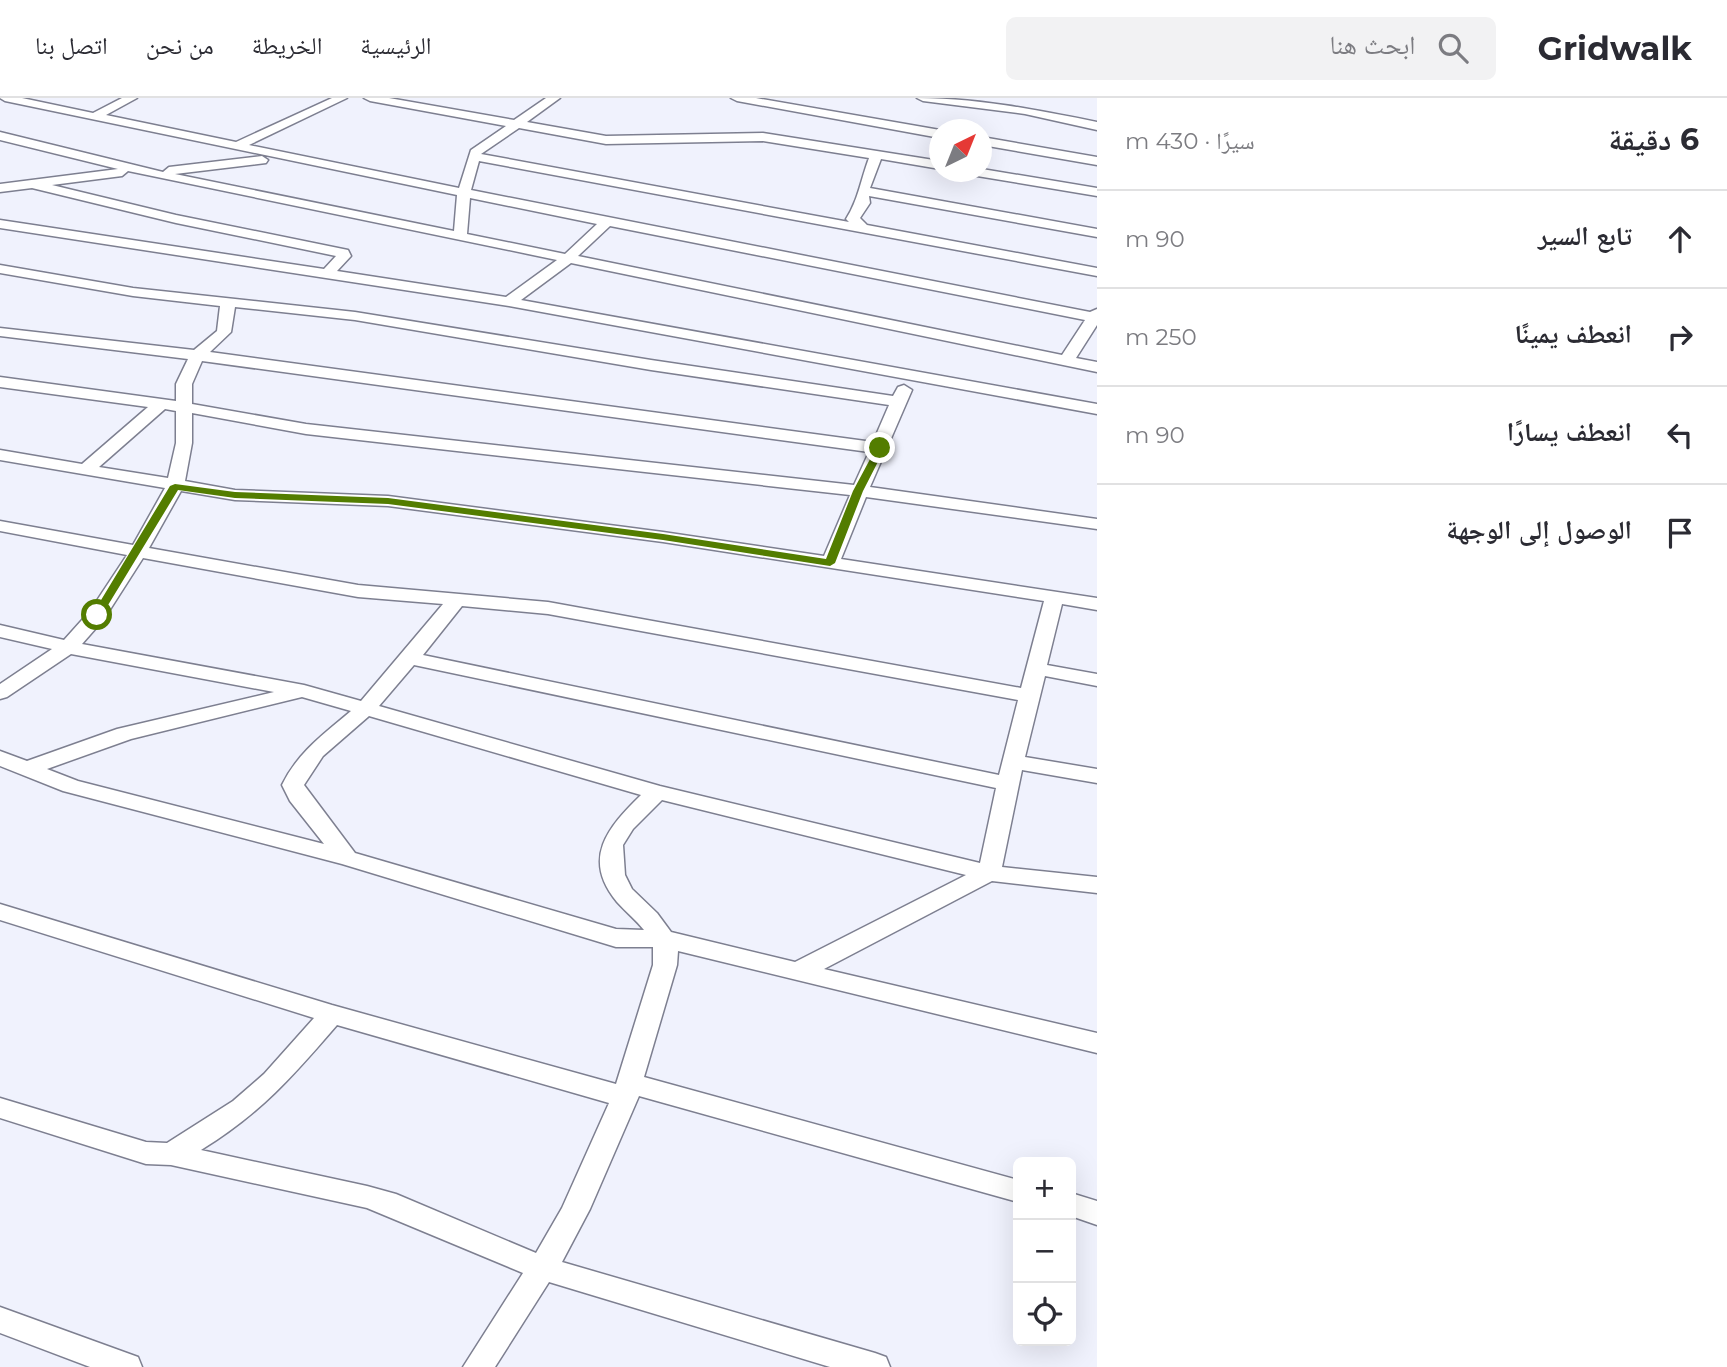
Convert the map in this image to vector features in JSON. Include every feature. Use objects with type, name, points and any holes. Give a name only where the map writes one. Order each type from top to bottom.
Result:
[{"type":"street","points":[[5,98],[464,193],[1096,316],[1066,360]]},
{"type":"street","points":[[94,117],[131,98]]},
{"type":"street","points":[[234,147],[341,98]]},
{"type":"street","points":[[370,98],[606,140],[691,136],[763,137],[929,163]]},
{"type":"street","points":[[460,238],[464,193],[479,149],[552,98]]},
{"type":"street","points":[[737,98],[929,132]]},
{"type":"street","points":[[923,98],[1025,111],[1097,126]]},
{"type":"street","points":[[946,102],[1003,116],[1026,137],[1097,161]]},
{"type":"street","points":[[0,136],[146,172],[1097,367]]},
{"type":"street","points":[[992,140],[1026,137]]},
{"type":"street","points":[[863,229],[853,219],[863,203],[863,191],[877,154]]},
{"type":"street","points":[[475,157],[1097,272]]},
{"type":"street","points":[[0,188],[92,175],[181,170],[246,160],[299,160]]},
{"type":"street","points":[[992,174],[1097,192]]},
{"type":"street","points":[[33,184],[176,219],[343,253],[344,256],[327,274]]},
{"type":"street","points":[[863,191],[1097,233]]},
{"type":"street","points":[[509,302],[566,260],[608,221]]},
{"type":"street","points":[[0,224],[509,302],[1097,409]]},
{"type":"street","points":[[0,269],[133,292],[355,316],[651,365],[899,402]]},
{"type":"street","points":[[0,693],[68,648],[97,615],[139,550],[175,486],[184,443],[184,384],[196,357],[224,332],[228,303]]},
{"type":"street","points":[[0,332],[56,337],[880,448]]},
{"type":"street","points":[[830,563],[858,491],[880,448],[910,375]]},
{"type":"street","points":[[0,382],[183,407],[306,429],[858,491],[1097,524]]},
{"type":"street","points":[[85,470],[159,405]]},
{"type":"street","points":[[0,456],[235,495],[400,503],[650,535],[1097,604]]},
{"type":"street","points":[[0,526],[358,591],[561,611],[1029,696]]},
{"type":"street","points":[[989,873],[1054,598]]},
{"type":"street","points":[[347,858],[298,796],[293,785],[298,771],[312,752],[365,709],[458,599]]},
{"type":"street","points":[[0,631],[68,648],[304,691],[657,792],[989,873],[1097,885]]},
{"type":"street","points":[[408,658],[1008,784]]},
{"type":"street","points":[[1037,669],[1097,680]]},
{"type":"street","points":[[25,770],[73,749],[135,730],[304,691]]},
{"type":"street","points":[[0,758],[71,786],[347,858],[616,938],[663,939],[1097,1043]]},
{"type":"street","points":[[1015,762],[1097,776]]},
{"type":"street","points":[[478,1367],[542,1268],[576,1209],[627,1090],[665,965],[663,939],[643,914],[619,892],[612,872],[612,844],[628,821],[657,792]]},
{"type":"street","points":[[798,971],[989,873]]},
{"type":"street","points":[[0,912],[332,1014],[1013,1190]]},
{"type":"street","points":[[171,1154],[198,1139],[249,1103],[266,1088],[332,1014]]},
{"type":"street","points":[[0,1108],[146,1153],[171,1154],[367,1197],[396,1206],[542,1268],[875,1367]]},
{"type":"street","points":[[1076,1207],[1097,1213]]},
{"type":"street","points":[[0,1320],[127,1367]]},
{"type":"route","points":[[97,615],[139,550],[175,486],[235,495],[388,501],[663,537],[830,563],[858,491],[880,448]]}]
